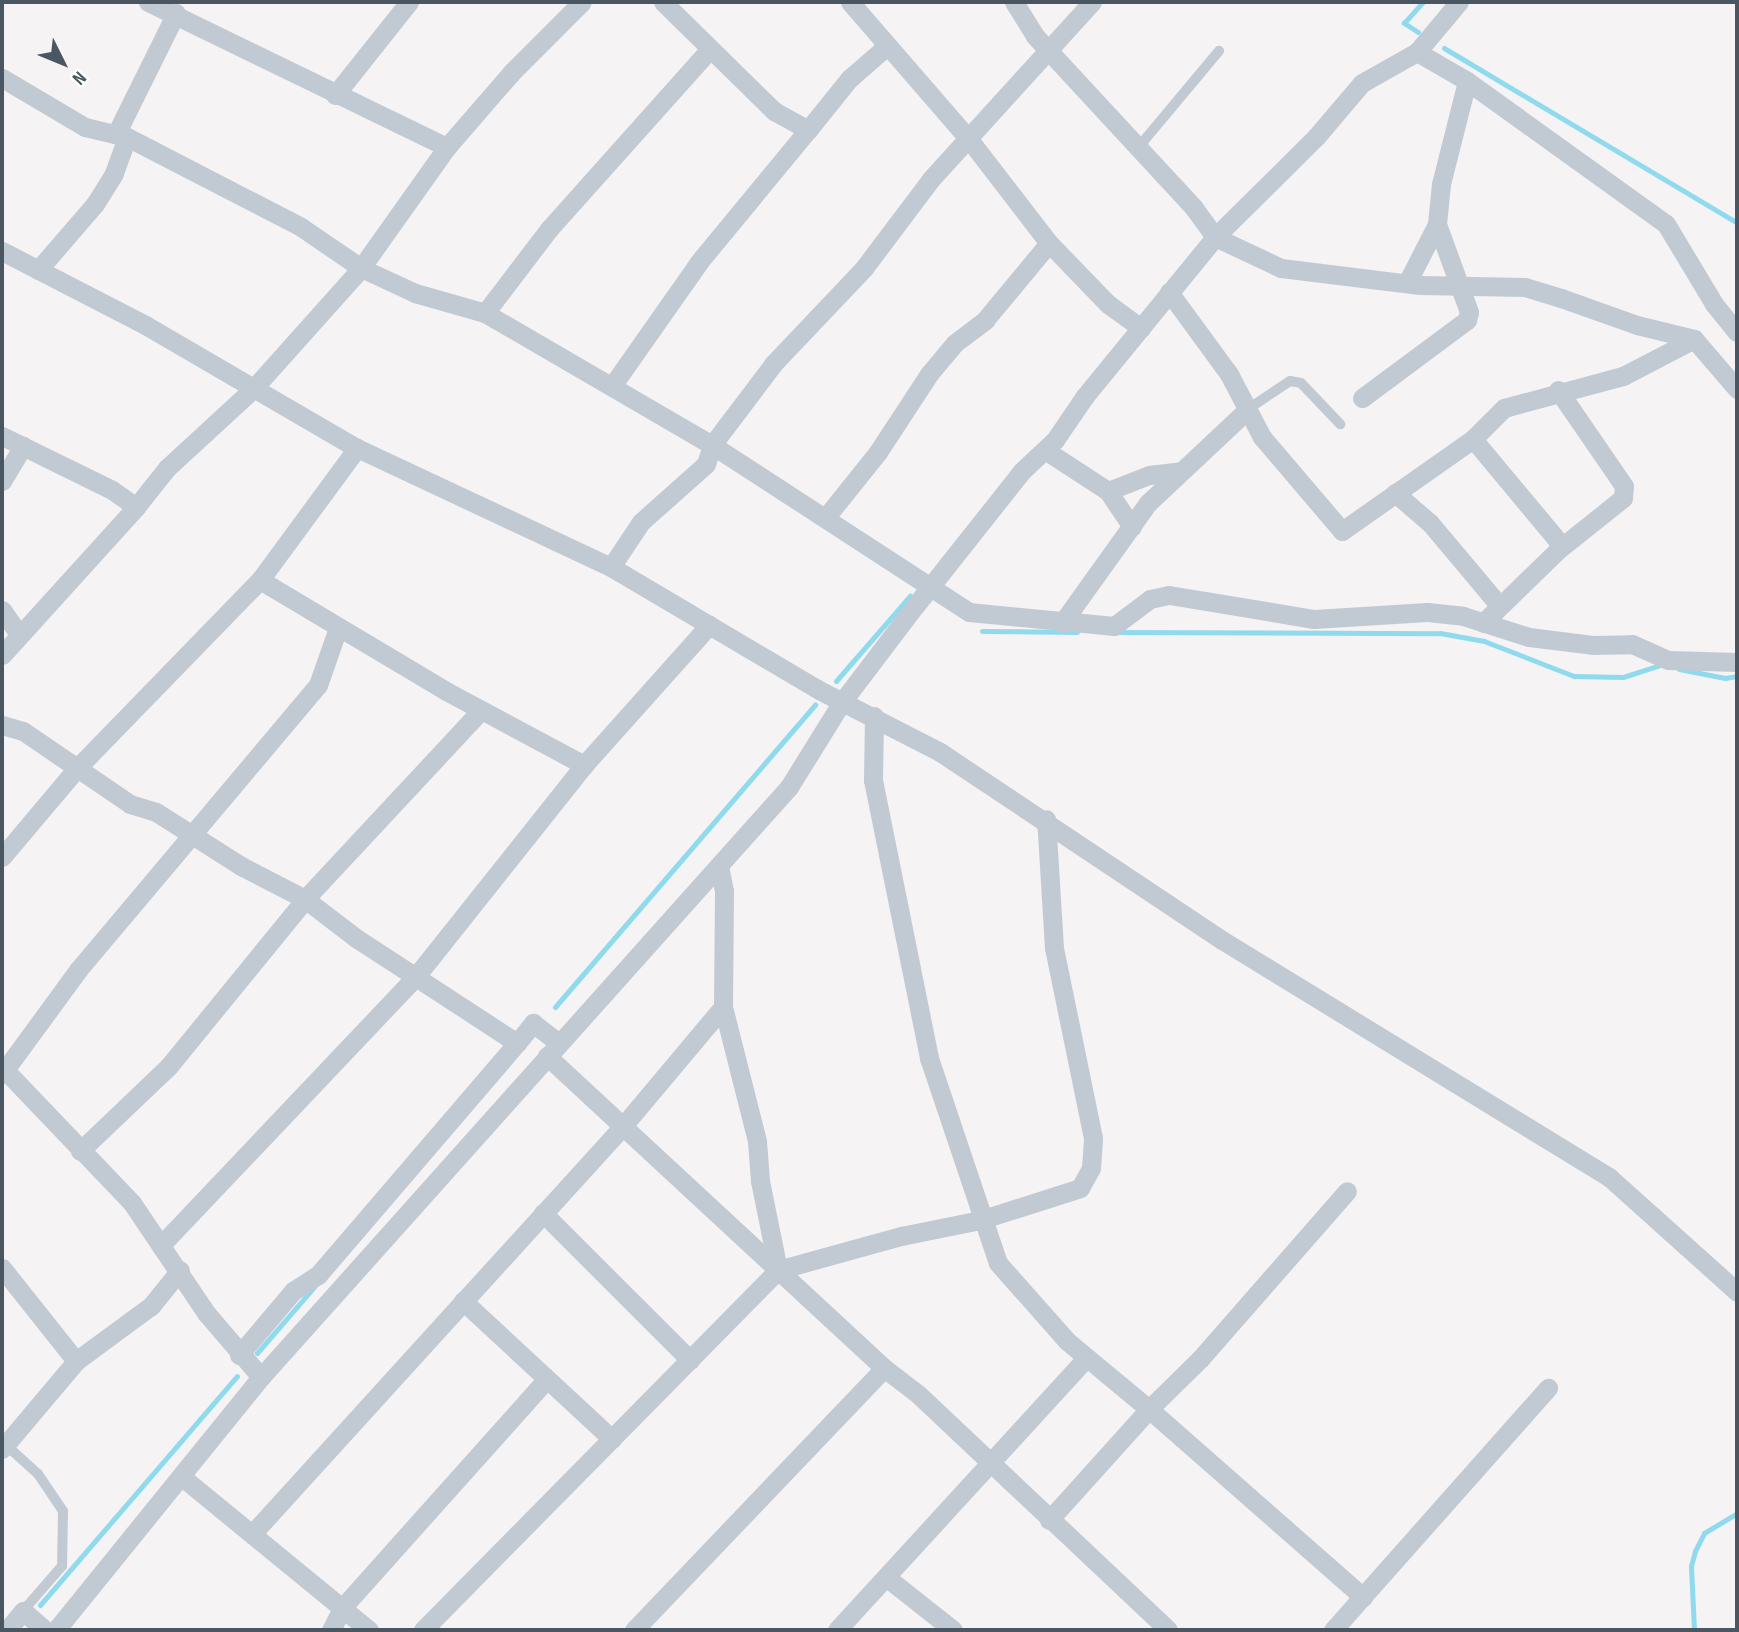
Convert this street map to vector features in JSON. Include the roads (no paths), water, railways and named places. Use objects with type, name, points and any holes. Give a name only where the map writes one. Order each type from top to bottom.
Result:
[{"type":"street","points":[[148,2],[176,13],[335,95],[447,147]]},
{"type":"street","points":[[335,95],[409,2]]},
{"type":"street","points":[[2,655],[136,507],[167,468],[253,389],[361,268],[447,147],[511,73],[582,2]]},
{"type":"street","points":[[663,2],[774,111],[808,130]]},
{"type":"street","points":[[850,2],[968,138],[1049,243],[1108,304],[1140,328]]},
{"type":"street","points":[[1014,2],[1051,51],[1137,149],[1194,208],[1215,237],[1281,268],[1407,283],[1525,287],[1694,340],[1737,389]]},
{"type":"street","points":[[611,567],[642,523],[706,464],[712,445],[774,363],[864,268],[968,138],[1051,51],[1093,2]]},
{"type":"street","points":[[56,1630],[261,1377],[806,765],[842,702],[1022,471],[1045,450],[1215,237],[1316,137],[1362,83],[1417,52],[1459,2]]},
{"type":"street","points":[[38,270],[95,204],[114,173],[122,135],[176,13]]},
{"type":"street","points":[[612,386],[699,262],[849,79],[887,46]]},
{"type":"street","points":[[485,313],[549,229],[709,50]]},
{"type":"street","points":[[1417,52],[1467,81],[1666,225],[1714,304],[1737,331]]},
{"type":"street","points":[[2,78],[85,127],[122,135],[301,226],[361,268],[415,293],[485,313],[546,353],[612,386],[712,445],[969,612],[1114,626],[1150,599],[1169,595],[1314,619],[1427,612],[1483,623],[1529,637],[1593,645],[1632,645],[1668,660],[1737,662]]},
{"type":"street","points":[[1407,283],[1437,224],[1441,184],[1467,81]]},
{"type":"street","points":[[1362,398],[1467,320],[1469,312],[1456,284],[1437,224]]},
{"type":"street","points":[[826,517],[878,452],[929,374],[956,343],[985,320],[1049,243]]},
{"type":"street","points":[[2,251],[357,449],[611,567],[842,702],[874,716],[1046,819],[1222,940],[1609,1177],[1737,1292]]},
{"type":"street","points":[[1169,292],[1229,374],[1262,437],[1342,531],[1474,439],[1504,408],[1558,390],[1623,376],[1694,340]]},
{"type":"street","points":[[1483,623],[1498,604],[1559,549],[1623,498],[1624,486],[1558,390]]},
{"type":"street","points":[[1062,623],[1148,503],[1248,409]]},
{"type":"street","points":[[2,436],[136,507]]},
{"type":"street","points":[[1474,439],[1558,541],[1559,549]]},
{"type":"street","points":[[2,481],[23,446]]},
{"type":"street","points":[[2,857],[77,768],[260,580],[357,449]]},
{"type":"street","points":[[1045,450],[1108,491],[1132,527]]},
{"type":"street","points":[[1108,491],[1149,475],[1181,471]]},
{"type":"street","points":[[1395,494],[1430,523],[1498,604]]},
{"type":"street","points":[[260,580],[481,710],[584,765]]},
{"type":"street","points":[[2,610],[19,635]]},
{"type":"street","points":[[162,1244],[417,975],[584,765],[709,625]]},
{"type":"street","points":[[261,1377],[239,1355],[132,1203],[3,1072],[78,970],[318,685],[338,628]]},
{"type":"street","points":[[80,1151],[169,1066],[306,899],[481,710]]},
{"type":"street","points":[[874,716],[873,780],[929,1058],[980,1220],[998,1263],[1086,1358],[1149,1409],[1363,1597]]},
{"type":"street","points":[[2,725],[23,731],[130,804],[156,812],[306,899],[356,938],[417,975],[517,1043]]},
{"type":"street","points":[[423,1630],[778,1270],[980,1220],[1080,1188],[1091,1168],[1093,1139],[1054,948],[1046,819]]},
{"type":"street","points":[[719,865],[724,891],[723,1007],[757,1142],[760,1181],[778,1270]]},
{"type":"street","points":[[252,1534],[623,1126],[723,1007]]},
{"type":"street","points":[[239,1355],[293,1292],[318,1275],[533,1023],[623,1126],[1168,1630]]},
{"type":"street","points":[[1049,1520],[1149,1409],[1200,1359],[1347,1191]]},
{"type":"street","points":[[543,1213],[690,1360]]},
{"type":"street","points":[[2,1268],[76,1362]]},
{"type":"street","points":[[3,1445],[76,1362],[151,1306],[180,1270]]},
{"type":"street","points":[[463,1301],[612,1439]]},
{"type":"street","points":[[837,1630],[1086,1358]]},
{"type":"street","points":[[634,1630],[884,1368]]},
{"type":"street","points":[[331,1630],[342,1608],[547,1379]]},
{"type":"street","points":[[1332,1630],[1548,1388]]},
{"type":"street","points":[[182,1477],[369,1630]]},
{"type":"street","points":[[886,1577],[953,1630]]},
{"type":"street","points":[[7,1630],[23,1611],[45,1630]]},
{"type":"lane","points":[[1137,149],[1219,51]]},
{"type":"lane","points":[[1248,409],[1290,381],[1301,383],[1340,424]]},
{"type":"lane","points":[[3,1445],[38,1475],[63,1511],[62,1566],[23,1611]]},
{"type":"waterway","points":[[1418,32],[1404,23],[1423,2]]},
{"type":"waterway","points":[[1444,48],[1737,223]]},
{"type":"waterway","points":[[836,681],[910,596]]},
{"type":"waterway","points":[[982,631],[1077,632]]},
{"type":"waterway","points":[[1115,632],[1440,633],[1484,641],[1574,676],[1623,677],[1659,665]]},
{"type":"waterway","points":[[1679,669],[1725,678],[1737,676]]},
{"type":"waterway","points":[[555,1007],[815,705]]},
{"type":"waterway","points":[[257,1353],[314,1287]]},
{"type":"waterway","points":[[40,1605],[237,1376]]},
{"type":"waterway","points":[[1694,1630],[1691,1566],[1695,1551],[1704,1533],[1737,1513]]}]
